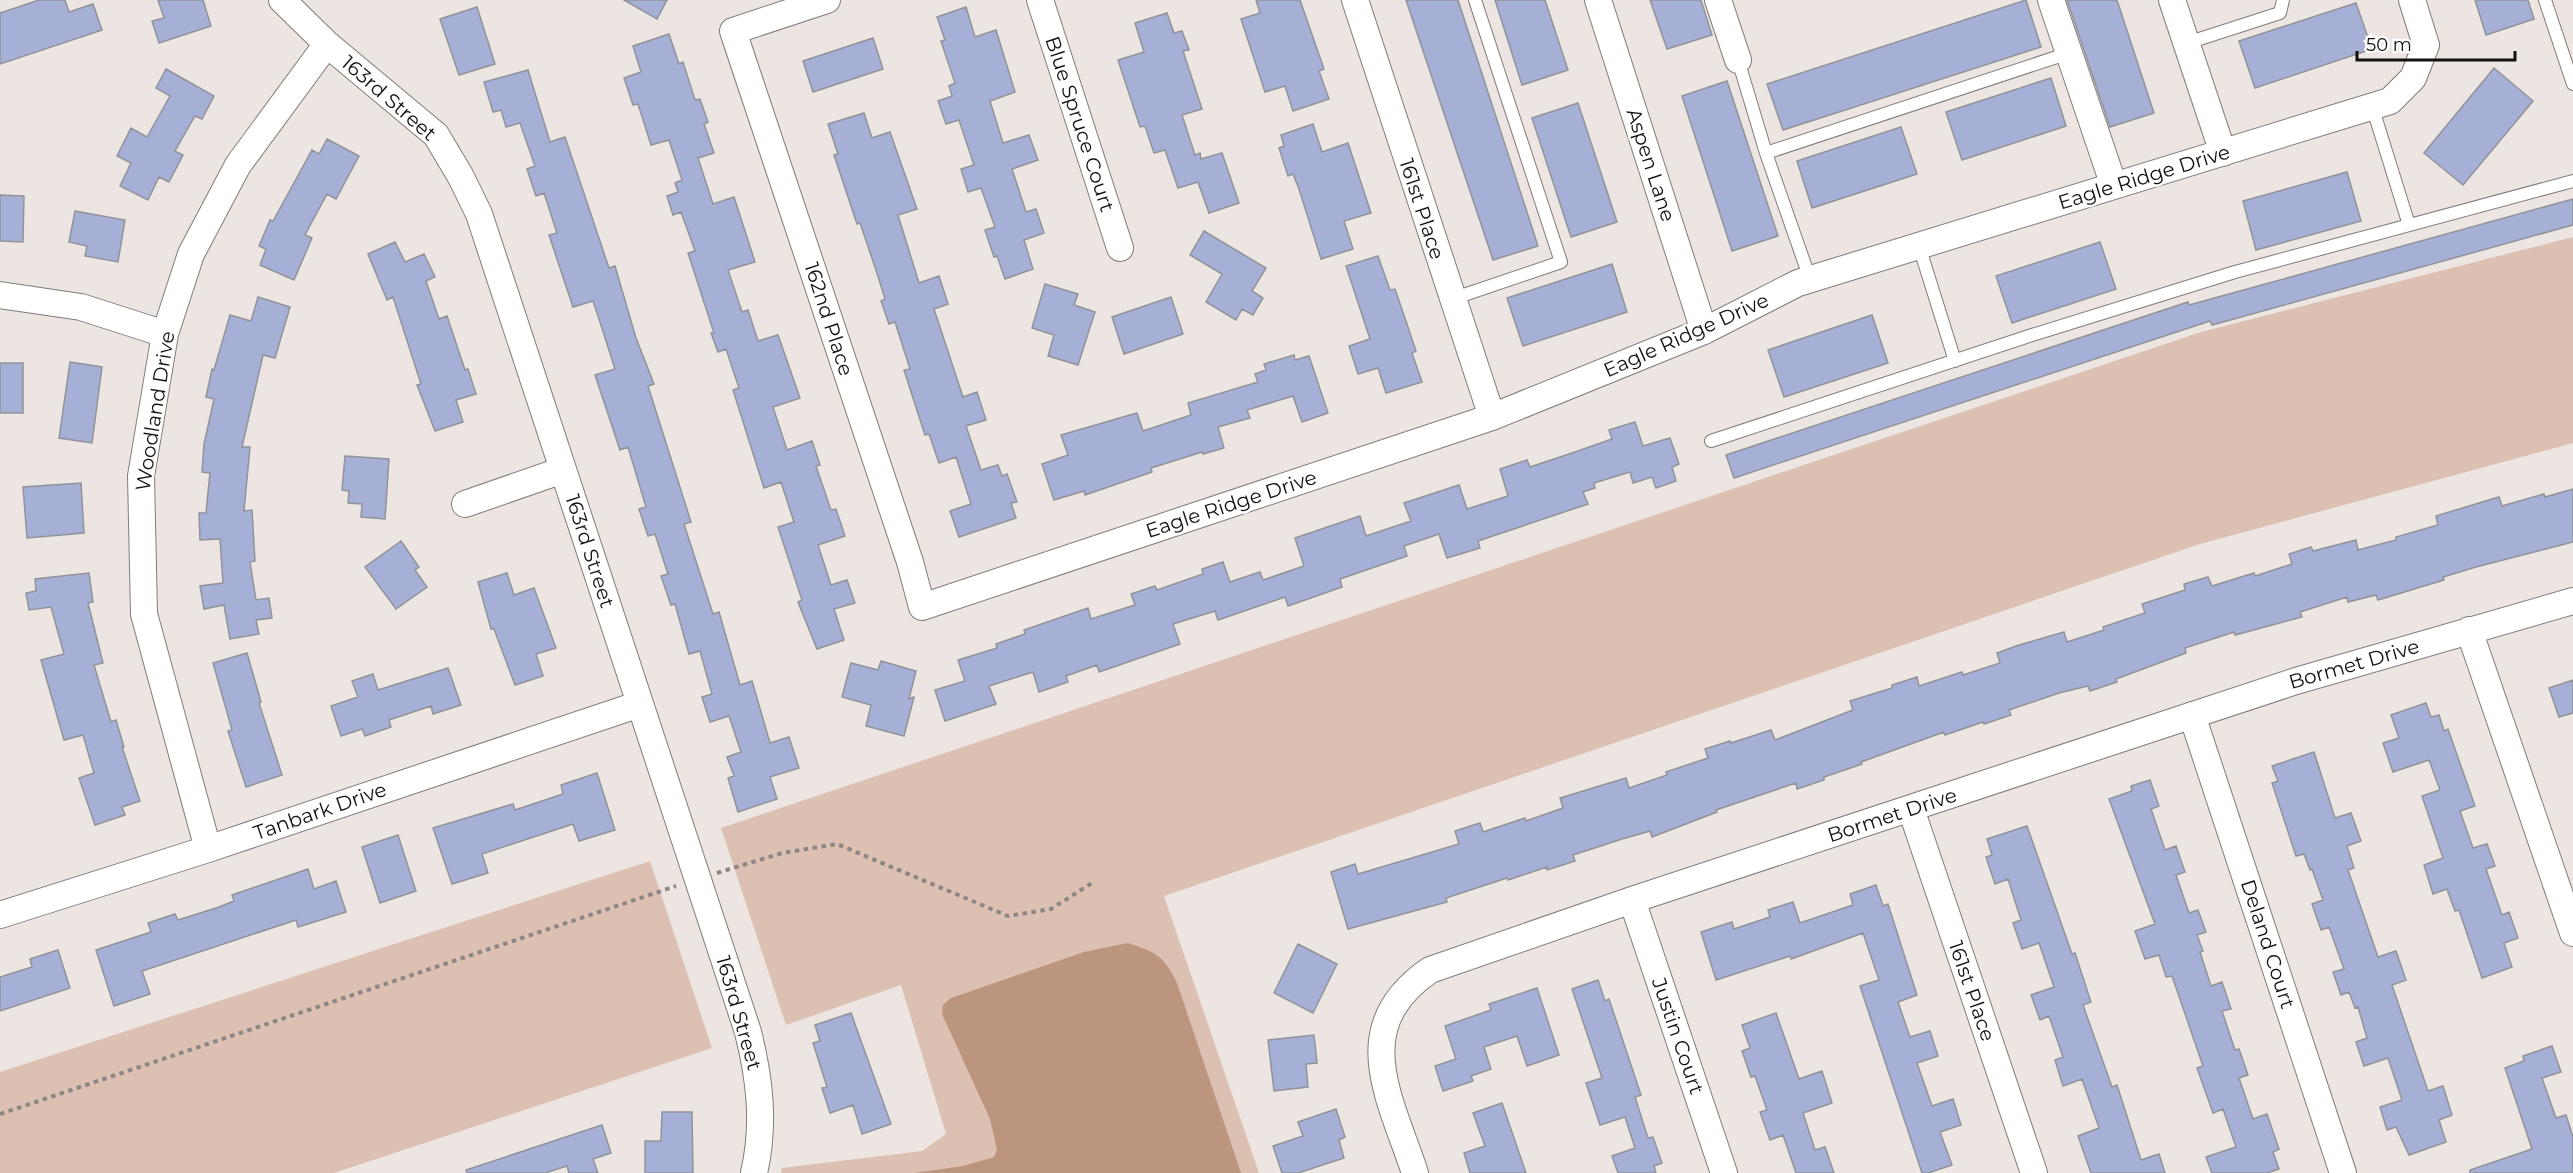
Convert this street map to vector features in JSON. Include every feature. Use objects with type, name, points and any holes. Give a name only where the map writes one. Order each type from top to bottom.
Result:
[{"type":"street","name":"163rd Street","points":[[282,0],[327,44],[436,135],[462,177],[479,214],[748,1032],[758,1075],[761,1124],[760,1147],[754,1173]]},
{"type":"street","name":"162nd Place","points":[[827,0],[733,31],[910,562],[922,607]]},
{"type":"street","name":"Blue Spruce Court","points":[[1040,0],[1120,248]]},
{"type":"street","name":"161st Place","points":[[1355,0],[1492,417]]},
{"type":"street","name":"Aspen Lane","points":[[1598,0],[1704,331]]},
{"type":"street","points":[[1718,0],[1738,60]]},
{"type":"street","points":[[2051,0],[2114,186]]},
{"type":"street","points":[[2172,0],[2223,153]]},
{"type":"street","name":"Eagle Ridge Drive","points":[[922,607],[1492,417],[1704,331],[1798,283],[2390,101],[2413,78],[2426,45],[2412,0]]},
{"type":"street","name":"Woodland Drive","points":[[208,849],[144,614],[141,477],[165,334],[191,254],[238,165],[327,44]]},
{"type":"street","points":[[0,295],[81,307],[165,334]]},
{"type":"street","points":[[465,504],[563,470]]},
{"type":"street","name":"Bormet Drive","points":[[1415,1173],[1385,1081],[1381,1058],[1381,1039],[1386,1019],[1397,999],[1411,983],[1430,970],[1450,961],[1632,900],[2296,681],[2573,601]]},
{"type":"street","points":[[2469,630],[2573,933]]},
{"type":"street","name":"Tanbark Drive","points":[[0,915],[208,849],[640,704]]},
{"type":"street","name":"Deland Court","points":[[2192,715],[2343,1173]]},
{"type":"street","name":"161st Place","points":[[1911,809],[2034,1173]]},
{"type":"street","name":"Justin Court","points":[[1632,900],[1724,1173]]},
{"type":"lane","points":[[1452,299],[1561,262],[1475,0]]},
{"type":"lane","points":[[2187,43],[2280,13],[2283,0]]},
{"type":"lane","points":[[2545,0],[2573,84]]},
{"type":"lane","points":[[1766,153],[2069,53]]},
{"type":"lane","points":[[1738,60],[1766,153],[1810,279]]},
{"type":"lane","points":[[2372,106],[2409,225]]},
{"type":"lane","points":[[1711,441],[2235,272],[2573,182]]},
{"type":"lane","points":[[1919,246],[1955,361]]},
{"type":"path","points":[[0,1114],[698,879],[782,853],[837,844],[927,884],[1008,916],[1051,909],[1092,883]]},
{"type":"shaded area","points":[[2573,237],[2573,443],[2200,544],[1164,896],[1259,1173],[781,1173],[782,1168],[922,1151],[946,1134],[901,985],[786,1025],[721,828],[2201,332]]},
{"type":"shaded area","points":[[650,861],[712,1048],[334,1173],[0,1173],[0,1072]]},
{"type":"shaded area","points":[[1128,943],[1158,956],[1168,967],[1177,983],[1241,1173],[914,1173],[963,1166],[994,1157],[997,1150],[990,1119],[942,1014],[943,1005],[951,998],[1084,952]]},
{"type":"building","points":[[39,0],[65,0],[69,12],[93,4],[102,30],[0,64],[0,13]]},
{"type":"building","points":[[158,0],[203,0],[211,26],[159,43],[152,21],[164,18]]},
{"type":"building","points":[[624,0],[667,0],[657,19]]},
{"type":"building","points":[[1256,0],[1300,0],[1324,69],[1319,71],[1329,99],[1293,111],[1285,86],[1265,92],[1241,19],[1260,13]]},
{"type":"building","points":[[1406,0],[1458,0],[1538,246],[1493,260]]},
{"type":"building","points":[[1495,0],[1545,0],[1568,70],[1522,85]]},
{"type":"building","points":[[1650,0],[1701,0],[1712,35],[1667,49]]},
{"type":"building","points":[[2026,0],[2041,47],[1783,130],[1767,84]]},
{"type":"building","points":[[2067,0],[2117,0],[2154,113],[2110,127]]},
{"type":"building","points":[[2475,0],[2528,0],[2534,19],[2486,35]]},
{"type":"building","points":[[2356,3],[2372,49],[2255,88],[2239,41]]},
{"type":"building","points":[[477,7],[495,64],[459,75],[440,19]]},
{"type":"building","points":[[966,7],[975,37],[996,30],[1015,92],[990,101],[1003,143],[1029,135],[1038,160],[1012,169],[1026,212],[1036,209],[1044,233],[1024,240],[1033,269],[1005,279],[997,256],[994,257],[985,230],[995,227],[981,188],[968,192],[961,169],[974,165],[959,120],[946,124],[938,101],[952,96],[949,86],[955,83],[941,41],[945,40],[937,17]]},
{"type":"building","points":[[1167,13],[1174,33],[1182,31],[1189,50],[1183,51],[1202,109],[1182,115],[1195,155],[1200,153],[1201,159],[1222,153],[1239,203],[1209,213],[1198,182],[1178,188],[1165,150],[1154,153],[1145,126],[1140,127],[1118,60],[1144,52],[1135,23]]},
{"type":"building","points":[[669,34],[679,64],[683,62],[695,100],[700,99],[708,122],[704,124],[714,153],[698,158],[713,204],[734,197],[755,262],[728,270],[742,312],[748,310],[758,341],[778,335],[800,398],[773,407],[787,450],[812,441],[820,465],[816,466],[831,510],[836,509],[845,536],[818,545],[831,585],[847,580],[855,603],[834,609],[844,640],[817,649],[798,602],[802,600],[778,527],[794,522],[781,482],[764,488],[733,390],[739,388],[726,349],[718,352],[711,333],[714,333],[688,253],[695,251],[681,212],[673,215],[667,196],[678,192],[675,183],[682,180],[669,140],[651,145],[638,104],[633,105],[624,78],[641,72],[633,46]]},
{"type":"building","points":[[873,38],[883,69],[813,92],[803,61]]},
{"type":"building","points":[[2494,68],[2533,101],[2463,185],[2424,153]]},
{"type":"building","points":[[166,69],[214,96],[202,119],[195,116],[175,151],[183,155],[169,182],[159,177],[148,200],[120,186],[131,163],[117,156],[131,128],[147,137],[170,96],[156,88]]},
{"type":"building","points":[[528,70],[550,142],[565,137],[609,268],[615,266],[636,338],[654,384],[648,386],[691,522],[684,524],[713,614],[719,612],[740,685],[752,681],[770,743],[789,737],[799,768],[770,777],[777,799],[738,812],[728,778],[734,776],[727,757],[741,752],[729,716],[710,722],[702,697],[712,694],[700,651],[689,654],[675,604],[671,605],[661,576],[668,574],[655,534],[648,536],[639,509],[646,507],[628,447],[620,450],[595,375],[615,369],[593,301],[573,307],[549,235],[557,233],[544,193],[536,196],[527,169],[535,166],[520,123],[506,127],[501,110],[493,112],[484,82]]},
{"type":"building","points":[[2051,78],[2066,126],[1962,160],[1946,112]]},
{"type":"building","points":[[1727,81],[1778,236],[1732,251],[1682,96]]},
{"type":"building","points":[[1578,103],[1617,222],[1571,237],[1532,118]]},
{"type":"building","points":[[864,113],[872,138],[890,132],[917,209],[898,215],[919,283],[939,276],[948,304],[934,309],[963,397],[977,392],[986,420],[966,426],[981,470],[998,465],[1002,476],[1007,474],[1017,502],[1011,503],[1016,518],[959,537],[950,511],[971,504],[956,457],[939,463],[929,434],[925,435],[904,370],[910,369],[895,322],[889,324],[881,301],[885,299],[876,270],[860,223],[857,224],[834,155],[838,154],[828,124]]},
{"type":"building","points":[[1313,124],[1322,152],[1348,143],[1371,213],[1344,221],[1353,249],[1321,259],[1299,189],[1293,174],[1288,176],[1279,148],[1284,146],[1281,135]]},
{"type":"building","points":[[1901,127],[1917,174],[1812,208],[1797,161]]},
{"type":"building","points":[[327,139],[359,156],[336,199],[327,194],[305,235],[312,238],[294,280],[260,265],[266,249],[259,246],[270,220],[273,221],[312,150],[319,154]]},
{"type":"building","points":[[2347,172],[2361,221],[2256,250],[2243,201]]},
{"type":"building","points":[[0,195],[24,196],[23,242],[0,241]]},
{"type":"building","points":[[2573,199],[2573,225],[2212,325],[2210,321],[1734,478],[1726,455],[2188,302],[2189,305]]},
{"type":"building","points":[[75,211],[125,220],[118,262],[85,256],[87,246],[69,242]]},
{"type":"building","points":[[1204,231],[1266,268],[1252,291],[1263,298],[1253,315],[1242,309],[1236,320],[1206,302],[1222,274],[1190,255]]},
{"type":"building","points":[[395,242],[405,262],[424,254],[435,277],[426,281],[439,319],[447,316],[465,370],[468,369],[476,394],[456,400],[463,422],[435,431],[417,385],[421,384],[393,297],[387,300],[368,254]]},
{"type":"building","points":[[2100,242],[2116,289],[2012,323],[1996,276]]},
{"type":"building","points":[[1378,256],[1390,290],[1395,289],[1416,351],[1412,353],[1422,382],[1386,393],[1378,368],[1358,374],[1349,346],[1370,339],[1346,266]]},
{"type":"building","points":[[1612,264],[1627,312],[1523,346],[1507,298]]},
{"type":"building","points":[[1045,284],[1078,294],[1074,305],[1095,312],[1078,365],[1048,356],[1054,335],[1032,328]]},
{"type":"building","points":[[258,297],[290,307],[275,358],[263,355],[242,447],[250,447],[244,511],[252,510],[255,561],[250,562],[256,600],[269,598],[272,618],[256,620],[259,634],[230,639],[224,605],[204,609],[200,586],[223,583],[220,539],[200,540],[199,513],[206,513],[210,473],[202,472],[204,444],[214,399],[206,397],[212,369],[214,370],[230,315],[251,321]]},
{"type":"building","points":[[1171,297],[1183,334],[1124,354],[1112,317]]},
{"type":"building","points":[[1872,315],[1888,363],[1784,397],[1768,350]]},
{"type":"building","points":[[1294,355],[1295,360],[1309,356],[1328,413],[1302,422],[1293,396],[1247,410],[1250,418],[1218,427],[1224,448],[1203,454],[1202,452],[1151,468],[1152,472],[1085,495],[1084,491],[1054,500],[1042,464],[1068,455],[1061,435],[1137,413],[1143,431],[1191,415],[1188,403],[1258,382],[1255,374],[1266,370],[1264,364]]},
{"type":"building","points":[[70,362],[102,367],[92,443],[59,438]]},
{"type":"building","points":[[0,363],[23,363],[23,413],[0,413]]},
{"type":"building","points":[[1635,422],[1643,446],[1670,438],[1679,464],[1672,467],[1676,481],[1656,488],[1652,477],[1633,483],[1630,472],[1594,483],[1595,488],[1583,492],[1588,504],[1478,541],[1480,548],[1447,558],[1439,534],[1404,546],[1407,556],[1340,579],[1342,587],[1288,606],[1285,597],[1218,620],[1215,611],[1173,624],[1180,644],[1099,672],[1097,665],[1066,676],[1068,682],[1039,692],[1033,672],[989,686],[996,704],[945,721],[935,690],[965,681],[958,660],[997,648],[996,644],[1025,634],[1024,630],[1088,608],[1091,619],[1135,605],[1131,594],[1155,586],[1157,590],[1203,574],[1202,569],[1223,562],[1230,582],[1260,572],[1263,580],[1304,566],[1295,538],[1360,516],[1366,536],[1411,521],[1404,503],[1459,485],[1467,509],[1508,496],[1500,469],[1527,460],[1530,467],[1575,452],[1612,439],[1609,430]]},
{"type":"building","points":[[345,456],[389,459],[385,519],[361,517],[362,504],[348,503],[349,491],[342,490]]},
{"type":"building","points":[[81,483],[84,533],[27,538],[23,487]]},
{"type":"building","points":[[2573,489],[2573,542],[2476,567],[2443,577],[2444,580],[2378,600],[2376,595],[2348,602],[2347,597],[2300,612],[2302,617],[2235,635],[2234,632],[2185,648],[2186,653],[2116,679],[2117,682],[2090,691],[2088,686],[2059,693],[2009,710],[2011,715],[1945,735],[1944,732],[1861,762],[1862,764],[1797,789],[1796,783],[1716,810],[1717,812],[1652,837],[1650,831],[1622,839],[1573,855],[1575,861],[1547,870],[1547,867],[1508,880],[1507,878],[1446,898],[1447,902],[1348,929],[1331,872],[1355,864],[1358,874],[1459,844],[1455,831],[1480,823],[1483,832],[1525,818],[1526,821],[1563,808],[1560,798],[1626,778],[1629,788],[1667,775],[1666,772],[1708,758],[1705,749],[1730,741],[1731,743],[1771,730],[1775,740],[1853,710],[1850,701],[1892,688],[1892,685],[1917,677],[1919,686],[1962,672],[1963,675],[2000,663],[1997,653],[2019,645],[2064,632],[2067,642],[2104,630],[2103,627],[2145,613],[2142,604],[2185,590],[2184,584],[2208,577],[2212,586],[2254,573],[2255,576],[2292,564],[2289,554],[2311,547],[2313,551],[2356,540],[2358,550],[2396,540],[2396,537],[2438,525],[2436,516],[2499,497],[2502,506],[2544,494],[2545,497]]},
{"type":"building","points":[[401,541],[419,567],[415,570],[427,587],[396,609],[365,567]]},
{"type":"building","points":[[89,573],[93,602],[88,603],[103,663],[94,665],[111,722],[116,720],[124,747],[122,747],[140,801],[122,807],[125,815],[95,825],[79,778],[94,773],[83,735],[64,740],[41,660],[64,654],[51,607],[29,610],[26,593],[36,591],[35,579]]},
{"type":"building","points":[[507,573],[514,595],[534,588],[556,648],[536,654],[543,676],[515,685],[494,629],[491,629],[478,582]]},
{"type":"building","points":[[247,653],[261,702],[259,703],[282,775],[246,787],[228,731],[232,730],[213,663]]},
{"type":"building","points":[[881,661],[916,671],[909,699],[914,697],[904,736],[866,726],[871,705],[842,697],[851,663],[878,670]]},
{"type":"building","points":[[448,668],[461,705],[433,714],[431,706],[389,720],[391,727],[365,736],[362,729],[341,736],[331,706],[358,697],[352,681],[373,674],[378,690]]},
{"type":"building","points":[[2573,680],[2573,713],[2559,717],[2549,688]]},
{"type":"building","points":[[2426,703],[2431,717],[2439,715],[2444,731],[2448,729],[2475,806],[2460,811],[2473,848],[2487,844],[2495,866],[2486,869],[2502,915],[2509,912],[2518,938],[2504,943],[2512,967],[2482,978],[2459,910],[2455,911],[2447,889],[2433,894],[2424,865],[2443,858],[2422,796],[2440,790],[2429,760],[2393,772],[2383,743],[2399,738],[2391,715]]},
{"type":"building","points":[[2314,752],[2335,818],[2351,813],[2361,841],[2347,846],[2354,868],[2348,870],[2378,957],[2396,951],[2406,980],[2392,985],[2428,1091],[2443,1086],[2452,1115],[2439,1120],[2446,1142],[2409,1155],[2396,1127],[2387,1130],[2380,1107],[2402,1100],[2388,1058],[2364,1066],[2356,1042],[2367,1038],[2358,1007],[2355,1008],[2349,992],[2341,995],[2333,972],[2344,969],[2329,927],[2321,930],[2312,904],[2323,900],[2304,854],[2296,856],[2272,783],[2278,781],[2272,766]]},
{"type":"building","points":[[597,773],[615,830],[579,841],[573,824],[482,854],[488,873],[452,884],[433,828],[513,804],[515,810],[563,794],[561,785]]},
{"type":"building","points":[[2150,780],[2159,806],[2151,809],[2165,850],[2176,846],[2185,872],[2176,875],[2189,913],[2198,910],[2206,932],[2197,935],[2211,986],[2222,982],[2231,1009],[2222,1011],[2235,1050],[2239,1049],[2248,1075],[2239,1078],[2253,1119],[2267,1114],[2279,1149],[2273,1152],[2279,1169],[2267,1173],[2212,1173],[2206,1157],[2236,1147],[2223,1109],[2213,1113],[2197,1068],[2203,1066],[2172,976],[2166,977],[2159,955],[2145,959],[2135,931],[2155,924],[2109,799],[2132,791],[2131,786]]},
{"type":"building","points":[[2027,826],[2091,1002],[2083,1005],[2112,1087],[2117,1085],[2141,1160],[2159,1154],[2165,1173],[2091,1173],[2078,1136],[2099,1128],[2082,1079],[2063,1086],[2055,1060],[2063,1057],[2049,1016],[2040,1020],[2031,995],[2054,987],[2039,943],[2022,949],[2013,923],[2021,920],[2008,879],[1995,884],[1986,857],[1992,855],[1987,839]]},
{"type":"building","points":[[398,835],[416,891],[380,903],[362,847]]},
{"type":"building","points":[[308,869],[314,889],[336,881],[346,912],[298,927],[296,920],[142,971],[150,994],[114,1006],[96,950],[151,932],[148,923],[175,914],[178,920],[219,907],[234,901],[232,895]]},
{"type":"building","points":[[1876,885],[1883,906],[1888,904],[1917,995],[1898,1002],[1910,1037],[1930,1031],[1938,1056],[1917,1063],[1932,1106],[1953,1099],[1961,1125],[1940,1132],[1952,1165],[1928,1173],[1922,1173],[1860,986],[1879,980],[1863,933],[1791,959],[1790,956],[1716,980],[1701,932],[1732,922],[1734,929],[1770,917],[1768,910],[1793,902],[1800,923],[1853,905],[1850,894]]},
{"type":"building","points":[[1298,944],[1337,964],[1313,1013],[1274,993]]},
{"type":"building","points":[[58,950],[70,988],[0,1011],[0,977],[32,967],[30,959]]},
{"type":"building","points":[[1598,980],[1605,1001],[1609,999],[1641,1095],[1635,1097],[1648,1138],[1653,1137],[1662,1163],[1654,1166],[1656,1173],[1618,1173],[1612,1156],[1635,1148],[1625,1117],[1600,1125],[1586,1083],[1602,1078],[1572,989]]},
{"type":"building","points":[[1537,988],[1559,1055],[1527,1066],[1517,1036],[1484,1047],[1491,1069],[1471,1076],[1473,1081],[1443,1091],[1435,1066],[1456,1059],[1445,1026],[1491,1010],[1489,1004]]},
{"type":"building","points":[[851,1013],[891,1124],[862,1134],[853,1105],[830,1113],[822,1088],[827,1087],[813,1043],[820,1041],[815,1025]]},
{"type":"building","points":[[1776,1013],[1799,1079],[1822,1071],[1832,1103],[1803,1113],[1815,1150],[1825,1147],[1834,1173],[1796,1173],[1783,1135],[1770,1140],[1760,1112],[1767,1110],[1755,1076],[1751,1077],[1742,1051],[1750,1048],[1742,1025]]},
{"type":"building","points":[[1314,1035],[1317,1063],[1306,1064],[1308,1087],[1274,1091],[1268,1040]]},
{"type":"building","points":[[2552,1046],[2561,1072],[2542,1078],[2556,1118],[2566,1115],[2573,1137],[2573,1173],[2470,1173],[2470,1170],[2532,1149],[2505,1068],[2524,1061],[2523,1056]]},
{"type":"building","points":[[1502,1103],[1526,1173],[1470,1173],[1464,1153],[1485,1146],[1473,1113]]},
{"type":"building","points":[[1336,1109],[1345,1137],[1339,1140],[1344,1158],[1298,1173],[1282,1173],[1273,1146],[1303,1136],[1298,1122]]},
{"type":"building","points":[[662,1112],[692,1112],[693,1173],[645,1173],[645,1141],[661,1141]]},
{"type":"building","points":[[602,1125],[611,1153],[593,1159],[598,1173],[569,1173],[567,1166],[545,1173],[467,1173],[466,1170]]}]
